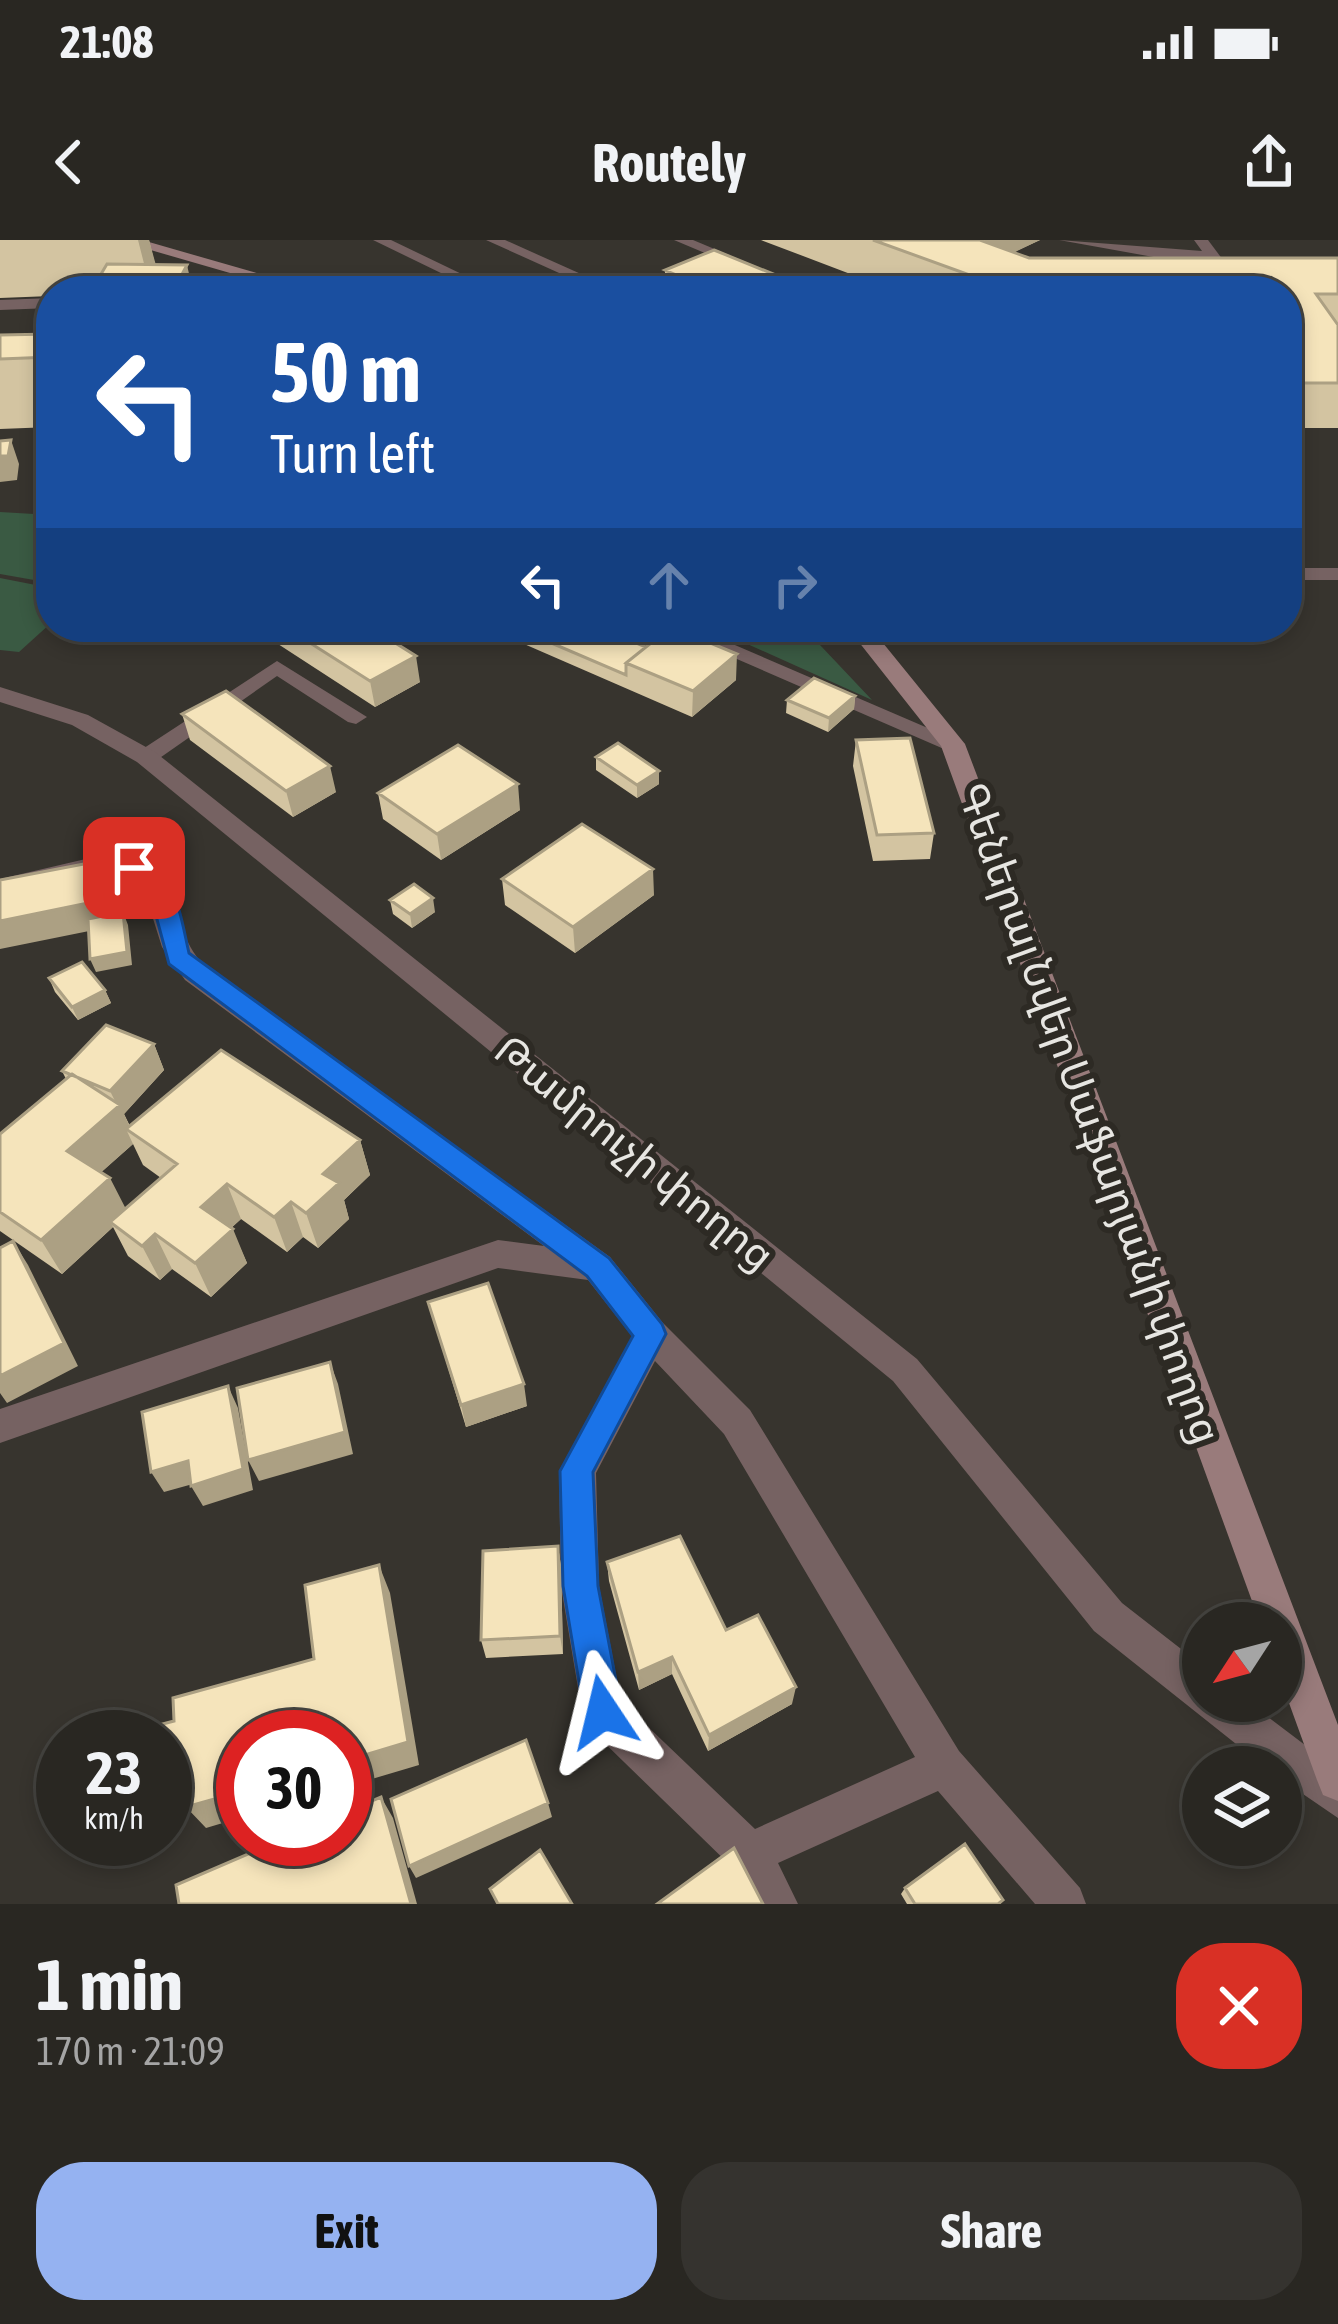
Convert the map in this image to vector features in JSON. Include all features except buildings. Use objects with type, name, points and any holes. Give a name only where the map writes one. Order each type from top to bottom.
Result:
[{"type":"street","points":[[99,251],[126,241],[265,276]]},
{"type":"street","points":[[710,642],[953,744]]},
{"type":"street","name":"Գեներալ Նվեր Սաֆարյանի փողոց","points":[[870,642],[953,744],[1271,1602]]},
{"type":"street","name":"Թամրուչի փողոց","points":[[0,694],[80,720],[146,757],[905,1370],[1108,1617],[1182,1675]]},
{"type":"street","points":[[0,888],[102,866],[134,868],[152,878],[164,896],[178,957],[195,973],[598,1267],[651,1334],[737,1422],[944,1766],[1064,1904]]},
{"type":"street","points":[[0,1426],[498,1254],[598,1267]]},
{"type":"street","points":[[651,1334],[577,1471],[580,1586],[603,1712],[749,1854],[776,1904]]},
{"type":"street","name":"Գեներալ Նվեր Սաֆարյանի փողոց","points":[[1302,1684],[1338,1780]]},
{"type":"street","points":[[1241,1722],[1338,1797]]},
{"type":"street","points":[[749,1854],[944,1766]]},
{"type":"lane","points":[[380,240],[458,276]]},
{"type":"lane","points":[[493,240],[577,276]]},
{"type":"lane","points":[[681,240],[771,276]]},
{"type":"lane","points":[[1066,240],[1159,254],[1212,256]]},
{"type":"lane","points":[[1201,240],[1226,276]]},
{"type":"lane","points":[[0,305],[36,304]]},
{"type":"lane","points":[[1302,574],[1338,574]]},
{"type":"lane","points":[[146,757],[277,667],[356,717]]},
{"type":"green space","points":[[0,512],[36,514],[36,580],[0,574]]},
{"type":"green space","points":[[0,578],[36,585],[36,637],[19,652],[0,650]]},
{"type":"green space","points":[[743,642],[817,642],[872,700]]},
{"type":"route","points":[[134,868],[152,878],[164,896],[178,957],[195,973],[598,1267],[651,1334],[577,1471],[580,1586],[603,1712]]}]
